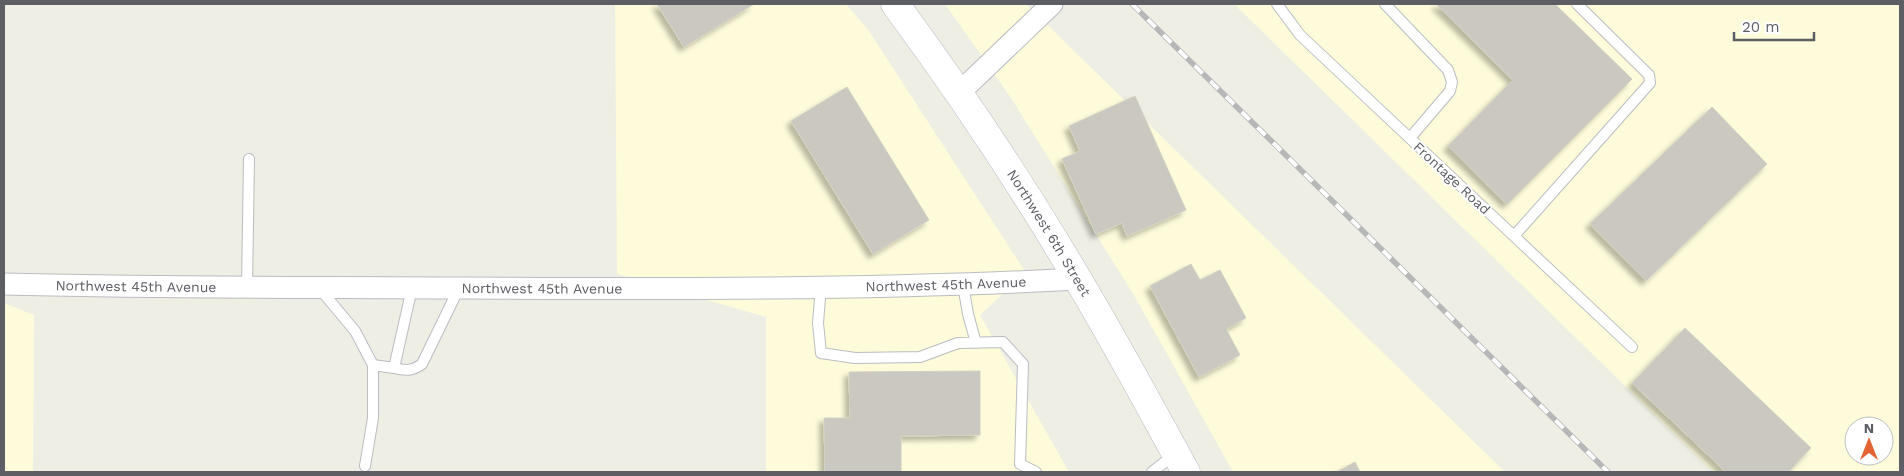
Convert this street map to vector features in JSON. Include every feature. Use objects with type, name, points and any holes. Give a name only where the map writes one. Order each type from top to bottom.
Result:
[{"type":"main road","name":"Northwest 6th Street","points":[[895,4],[959,94],[1078,279],[1181,463]]},
{"type":"street","points":[[959,94],[1052,4]]},
{"type":"street","name":"Northwest 45th Avenue","points":[[4,284],[459,288],[963,285],[1078,279]]},
{"type":"lane","points":[[1386,4],[1448,70],[1452,82],[1450,91],[1410,138]]},
{"type":"lane","points":[[1514,236],[1650,83],[1649,75],[1576,4]]},
{"type":"lane","name":"Frontage Road","points":[[1279,5],[1300,35],[1632,347]]},
{"type":"lane","points":[[247,287],[249,159]]},
{"type":"lane","points":[[963,285],[976,343]]},
{"type":"lane","points":[[821,286],[818,322],[821,353],[856,358],[920,357],[958,344],[1003,342],[1023,364],[1020,464],[1036,472]]},
{"type":"lane","points":[[319,288],[355,332],[373,365],[373,418],[365,466]]},
{"type":"lane","points":[[394,368],[412,288]]},
{"type":"lane","points":[[373,365],[406,371],[422,364],[459,288]]},
{"type":"lane","points":[[1152,472],[1181,463]]},
{"type":"shaded area","points":[[615,4],[846,4],[869,31],[1026,273],[980,315],[1069,472],[766,472],[766,317],[617,274]]},
{"type":"shaded area","points":[[945,4],[1026,4],[1505,472],[1233,472],[1135,297],[1011,98]]},
{"type":"shaded area","points":[[1234,4],[1900,4],[1900,472],[1713,472]]},
{"type":"shaded area","points":[[4,303],[34,315],[33,472],[4,472]]},
{"type":"building","points":[[657,4],[754,4],[684,47]]},
{"type":"building","points":[[1436,4],[1555,4],[1632,79],[1507,204],[1448,146],[1513,80]]},
{"type":"building","points":[[847,87],[929,220],[873,254],[791,121]]},
{"type":"building","points":[[1135,96],[1186,210],[1127,236],[1122,223],[1096,234],[1062,159],[1080,151],[1069,126]]},
{"type":"building","points":[[1712,107],[1767,164],[1646,281],[1590,224]]},
{"type":"building","points":[[1191,264],[1200,280],[1220,270],[1246,318],[1226,329],[1240,355],[1199,377],[1150,286]]},
{"type":"building","points":[[1685,328],[1811,448],[1788,472],[1726,472],[1632,383]]},
{"type":"building","points":[[980,371],[980,435],[901,436],[901,472],[825,472],[824,418],[850,418],[849,372]]},
{"type":"building","points":[[1355,462],[1360,472],[1337,472]]},
{"type":"railway","points":[[1132,4],[1608,472]]}]
